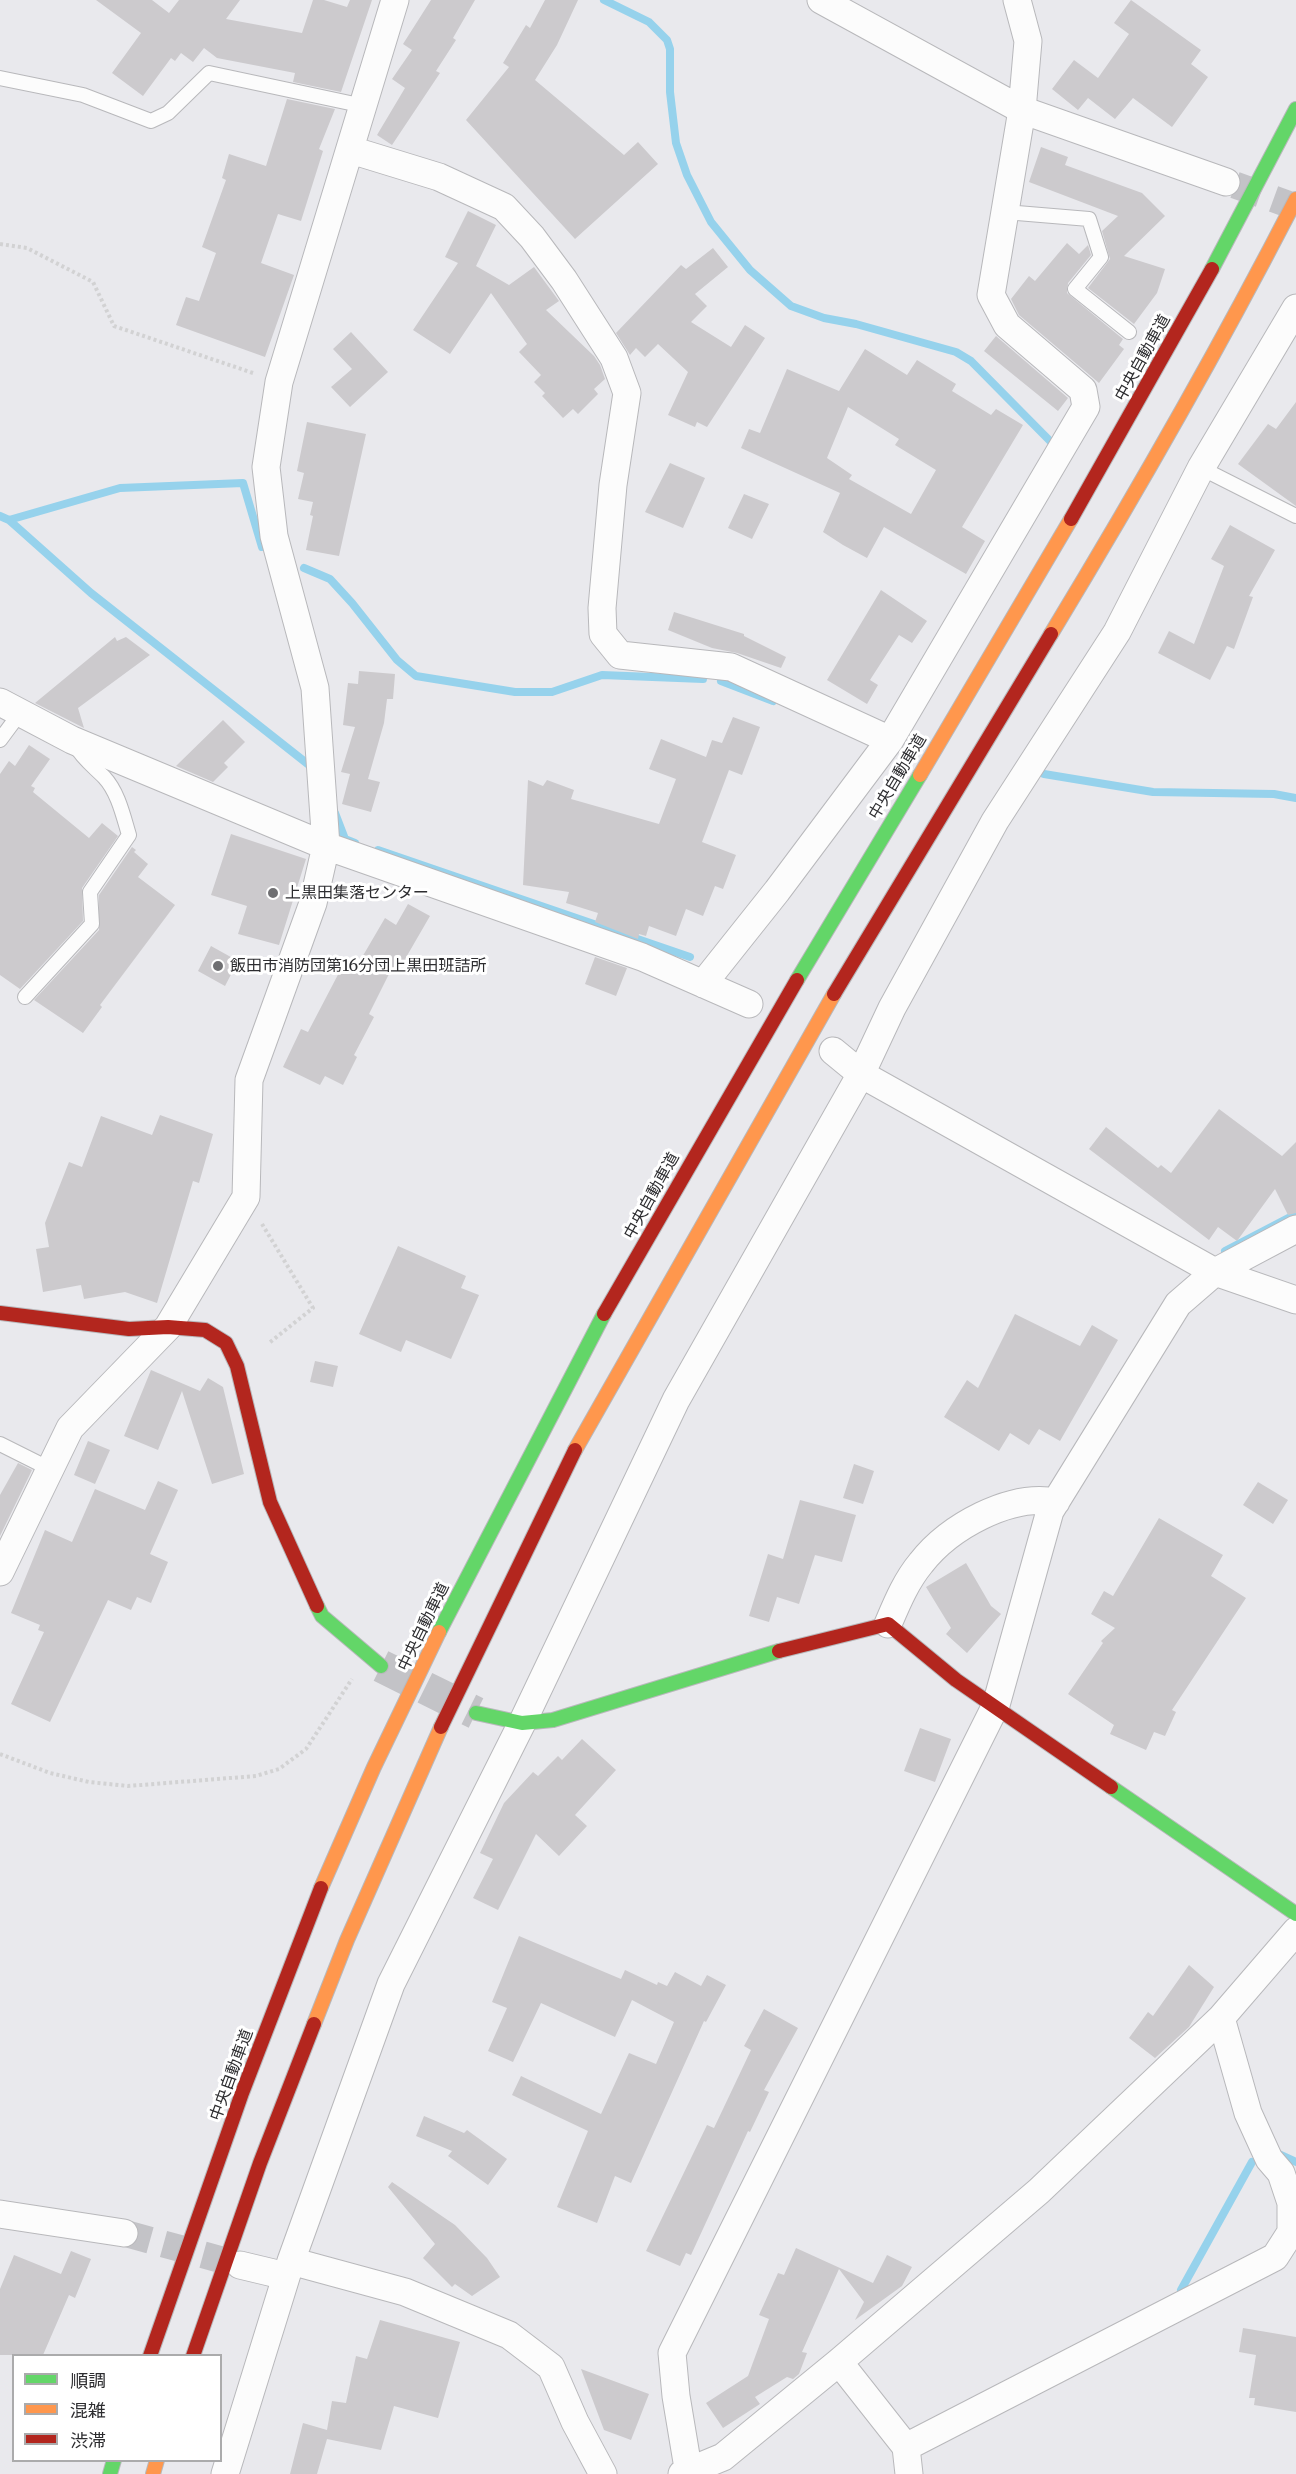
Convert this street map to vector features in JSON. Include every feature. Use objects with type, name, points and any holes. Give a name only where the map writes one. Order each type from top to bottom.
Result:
[{"type":"main road","name":"中央自動車道","points":[[150,2354],[302,1933],[389,1735],[513,1485],[691,1158],[1088,490],[1246,207],[1296,109]]},
{"type":"main road","points":[[193,2354],[260,2163],[347,1940],[441,1726],[573,1454],[821,1016],[1124,514],[1250,289],[1296,199]]},
{"type":"main road","points":[[0,1313],[129,1329],[168,1327],[205,1330],[226,1343],[237,1366],[270,1502],[294,1560],[322,1616],[375,1662]]},
{"type":"main road","points":[[477,1713],[522,1723],[553,1720],[757,1656],[830,1636],[888,1624],[956,1680],[996,1705],[1296,1914]]},
{"type":"street","points":[[0,1572],[70,1428],[168,1327],[246,1197],[249,1080],[313,903],[326,846],[315,688],[274,536],[266,467],[279,382],[395,0]]},
{"type":"street","points":[[821,0],[1022,110],[1226,182]]},
{"type":"street","points":[[703,984],[777,891],[890,740],[1086,407],[1083,390],[1007,325],[991,294],[1022,110],[1028,41],[1017,0]]},
{"type":"street","points":[[351,150],[439,177],[504,207],[532,237],[564,280],[614,358],[627,393],[613,485],[602,608],[603,634],[620,655],[731,667],[890,740]]},
{"type":"street","points":[[225,2474],[288,2269],[391,1984],[522,1723],[676,1400],[861,1074],[892,1008],[995,821],[1116,632],[1201,468],[1296,308]]},
{"type":"street","points":[[10,707],[72,740],[326,846],[642,957],[749,1004]]},
{"type":"street","points":[[832,1051],[861,1074],[1215,1272],[1296,1300]]},
{"type":"street","points":[[1296,1229],[1215,1272],[1178,1304],[1050,1511],[996,1705],[672,2353],[686,2473],[723,2457],[1040,2191],[1221,2018],[1296,1931]]},
{"type":"street","points":[[888,1624],[903,1590],[920,1563],[937,1545],[964,1526],[1002,1508],[1040,1499],[1056,1502]]},
{"type":"street","points":[[906,2447],[1275,2257],[1291,2232],[1291,2203],[1281,2173],[1269,2159],[1248,2113],[1221,2018]]},
{"type":"street","points":[[0,2214],[124,2233]]},
{"type":"street","points":[[240,2265],[288,2269],[405,2292],[509,2335],[551,2367],[575,2422],[603,2474]]},
{"type":"street","points":[[839,2362],[906,2447],[909,2474]]},
{"type":"lane","points":[[0,78],[83,95],[151,121],[168,113],[209,73],[364,106]]},
{"type":"lane","points":[[1005,212],[1089,219],[1101,257],[1076,289],[1129,332]]},
{"type":"lane","points":[[1201,468],[1296,516]]},
{"type":"lane","points":[[0,740],[10,707]]},
{"type":"lane","points":[[25,997],[92,924],[90,892],[129,835],[119,803],[106,779],[82,757],[72,740]]},
{"type":"lane","points":[[0,1444],[50,1469]]},
{"type":"path","points":[[0,244],[27,248],[93,282],[114,326],[279,382]]},
{"type":"path","points":[[246,1197],[313,1308],[269,1343]]},
{"type":"path","points":[[0,1754],[50,1773],[89,1782],[128,1786],[256,1776],[279,1769],[306,1749],[375,1662]]},
{"type":"building","points":[[96,0],[152,0],[169,13],[179,0],[240,0],[226,19],[302,33],[313,0],[324,0],[347,7],[350,0],[372,0],[341,92],[293,82],[295,73],[217,58],[204,48],[193,62],[181,53],[175,61],[171,58],[143,96],[112,73],[141,33]]},
{"type":"building","points":[[431,0],[475,0],[453,38],[456,40],[436,71],[440,73],[392,145],[377,135],[405,88],[392,79],[412,50],[403,44]]},
{"type":"building","points":[[545,0],[578,0],[557,45],[535,80],[624,155],[638,142],[658,164],[575,239],[466,120],[509,67],[503,63],[526,25],[530,28]]},
{"type":"building","points":[[1131,0],[1201,50],[1191,64],[1208,77],[1172,127],[1133,98],[1115,119],[1088,98],[1078,110],[1052,89],[1074,60],[1098,78],[1129,34],[1114,23]]},
{"type":"building","points":[[287,99],[335,109],[319,149],[323,151],[301,221],[278,214],[261,263],[294,275],[265,357],[176,325],[186,297],[199,301],[216,253],[202,247],[226,180],[222,178],[229,154],[266,166]]},
{"type":"building","points":[[1041,147],[1068,157],[1065,165],[1142,193],[1165,216],[1124,256],[1165,269],[1157,293],[1134,324],[1088,288],[1110,259],[1102,231],[1118,216],[1029,182]]},
{"type":"building","points":[[468,211],[496,225],[476,266],[509,285],[534,267],[559,301],[546,310],[594,356],[600,365],[605,379],[594,389],[598,394],[578,414],[573,409],[563,418],[542,396],[545,393],[534,382],[541,375],[519,352],[527,344],[491,293],[450,354],[413,330],[458,263],[445,257]]},
{"type":"building","points":[[1067,243],[1079,254],[1088,245],[1091,255],[1068,283],[1067,293],[1123,339],[1119,345],[1124,349],[1099,383],[1019,315],[1011,299],[1029,276],[1035,281]]},
{"type":"building","points":[[713,248],[728,267],[695,294],[707,306],[691,322],[731,347],[745,325],[765,338],[707,427],[697,422],[695,427],[668,415],[688,372],[658,344],[645,357],[636,348],[630,355],[616,333],[681,265],[686,269]]},
{"type":"building","points":[[351,332],[388,372],[350,407],[331,387],[352,369],[333,349]]},
{"type":"building","points":[[996,336],[1068,398],[1058,411],[984,351]]},
{"type":"building","points":[[865,349],[907,375],[917,360],[956,384],[952,391],[991,415],[996,409],[1023,425],[962,527],[985,541],[966,574],[884,527],[867,558],[843,545],[823,532],[840,493],[741,448],[749,429],[760,433],[787,369],[839,391]],"holes":[[[848,407],[899,439],[895,445],[936,470],[911,514],[849,479],[852,475],[827,458]]]},
{"type":"building","points":[[1296,402],[1296,506],[1238,464],[1268,424],[1276,429]]},
{"type":"building","points":[[307,422],[366,434],[339,556],[306,550],[313,516],[310,515],[313,502],[298,499],[304,473],[297,471]]},
{"type":"building","points":[[670,463],[705,478],[683,528],[645,512]]},
{"type":"building","points":[[744,494],[769,504],[752,539],[728,528]]},
{"type":"building","points":[[1230,525],[1275,550],[1249,596],[1253,597],[1234,649],[1227,646],[1210,680],[1158,653],[1169,631],[1194,644],[1224,566],[1211,559]]},
{"type":"building","points":[[881,590],[927,621],[912,643],[899,635],[870,680],[878,685],[867,704],[827,680]]},
{"type":"building","points":[[674,612],[744,634],[786,657],[781,668],[737,653],[712,648],[668,630]]},
{"type":"building","points":[[115,637],[117,641],[126,637],[150,655],[78,708],[84,728],[35,703]]},
{"type":"building","points":[[359,671],[395,674],[393,699],[387,699],[384,723],[368,779],[380,782],[371,812],[342,804],[350,774],[341,772],[355,727],[343,725],[348,683],[358,684]]},
{"type":"building","points":[[733,717],[760,727],[742,775],[729,770],[702,842],[736,855],[723,889],[715,886],[703,916],[686,909],[676,936],[649,926],[646,936],[639,934],[638,939],[595,922],[598,913],[566,903],[569,892],[523,885],[528,780],[543,786],[547,780],[574,790],[571,799],[659,824],[676,779],[649,769],[661,739],[706,757],[712,740],[722,743]]},
{"type":"building","points":[[223,720],[245,742],[224,763],[228,767],[213,782],[176,766]]},
{"type":"building","points":[[29,745],[50,759],[31,786],[35,788],[33,792],[89,838],[102,823],[118,836],[82,888],[83,921],[20,989],[0,975],[0,774],[9,761],[15,766]]},
{"type":"building","name":"上黒田集落センター","points":[[231,834],[306,859],[279,945],[238,934],[247,906],[211,895]]},
{"type":"building","points":[[132,847],[136,850],[134,852],[148,864],[138,877],[175,905],[100,1005],[102,1007],[83,1033],[34,1000],[99,930],[99,895]]},
{"type":"building","points":[[408,904],[430,916],[397,973],[391,970],[369,1014],[374,1017],[354,1055],[357,1057],[343,1085],[325,1076],[320,1085],[283,1067],[301,1029],[308,1032],[343,965],[354,971],[385,918],[396,925]]},
{"type":"building","name":"飯田市消防団第16分団上黒田班詰所","points":[[211,946],[238,961],[225,986],[198,971]]},
{"type":"building","points":[[595,957],[627,968],[616,996],[585,984]]},
{"type":"building","points":[[1219,1109],[1282,1156],[1296,1142],[1296,1213],[1288,1215],[1275,1189],[1237,1241],[1218,1227],[1209,1240],[1089,1149],[1106,1127],[1158,1168],[1161,1165],[1171,1173]]},
{"type":"building","points":[[160,1115],[213,1134],[199,1183],[193,1181],[157,1303],[125,1292],[84,1299],[81,1285],[43,1292],[36,1249],[49,1247],[45,1223],[69,1162],[82,1167],[101,1116],[152,1135]]},
{"type":"building","points":[[398,1246],[466,1276],[461,1288],[479,1295],[451,1359],[406,1340],[401,1352],[359,1334]]},
{"type":"building","points":[[1015,1314],[1080,1346],[1092,1325],[1118,1340],[1060,1441],[1039,1429],[1029,1445],[1010,1433],[999,1451],[944,1417],[967,1380],[978,1388]]},
{"type":"building","points":[[315,1361],[338,1366],[333,1387],[310,1382]]},
{"type":"building","points":[[151,1370],[200,1391],[208,1378],[223,1387],[244,1474],[212,1484],[182,1391],[158,1450],[124,1436]]},
{"type":"building","points":[[88,1441],[110,1450],[95,1484],[74,1475]]},
{"type":"building","points":[[18,1463],[32,1470],[0,1536],[0,1495]]},
{"type":"building","points":[[854,1464],[874,1471],[863,1504],[843,1498]]},
{"type":"building","points":[[158,1481],[178,1490],[150,1554],[168,1562],[151,1603],[137,1597],[131,1610],[108,1600],[50,1722],[11,1704],[44,1632],[38,1630],[40,1625],[11,1613],[45,1530],[72,1542],[95,1489],[145,1510]]},
{"type":"building","points":[[1258,1482],[1288,1500],[1273,1524],[1243,1505]]},
{"type":"building","points":[[800,1500],[856,1515],[842,1562],[815,1555],[799,1604],[777,1597],[769,1622],[749,1616],[768,1554],[783,1559]]},
{"type":"building","points":[[1159,1518],[1223,1555],[1211,1576],[1246,1598],[1172,1710],[1176,1712],[1165,1736],[1154,1732],[1146,1750],[1110,1734],[1114,1725],[1068,1694],[1103,1643],[1101,1641],[1115,1628],[1091,1614],[1104,1591],[1113,1596]]},
{"type":"building","points":[[966,1563],[991,1606],[1001,1614],[967,1653],[946,1634],[951,1628],[926,1587]]},
{"type":"building","points":[[920,1728],[951,1739],[935,1782],[904,1771]]},
{"type":"building","points":[[582,1739],[616,1770],[575,1815],[587,1826],[559,1856],[536,1834],[498,1910],[473,1898],[493,1859],[480,1853],[504,1803],[533,1772],[538,1776],[558,1756],[562,1760]]},
{"type":"building","points":[[519,1936],[621,1979],[625,1970],[657,1985],[658,1982],[667,1986],[675,1972],[701,1986],[707,1975],[726,1985],[706,2022],[704,2021],[631,2183],[615,2176],[597,2223],[557,2207],[588,2131],[512,2095],[521,2076],[601,2114],[629,2053],[656,2064],[674,2022],[632,2000],[615,2037],[541,2003],[513,2062],[488,2051],[507,2008],[492,2002]]},
{"type":"building","points":[[1189,1965],[1214,1987],[1189,2027],[1155,2058],[1129,2038],[1148,2012],[1153,2016]]},
{"type":"building","points":[[764,2009],[798,2028],[764,2090],[769,2092],[750,2132],[748,2131],[691,2255],[686,2253],[680,2266],[646,2251],[707,2125],[714,2128],[751,2050],[744,2046]]},
{"type":"building","points":[[424,2116],[464,2133],[467,2130],[507,2159],[488,2185],[448,2156],[452,2151],[416,2136]]},
{"type":"building","points":[[392,2182],[455,2225],[487,2258],[500,2277],[472,2296],[455,2284],[452,2287],[423,2258],[435,2244],[388,2187]]},
{"type":"building","points":[[796,2248],[873,2283],[887,2255],[912,2267],[902,2286],[855,2320],[864,2302],[839,2269],[802,2352],[807,2353],[799,2374],[793,2379],[787,2377],[755,2397],[760,2404],[723,2428],[706,2403],[748,2376],[769,2319],[759,2315],[778,2273],[784,2275]]},
{"type":"building","points":[[71,2251],[91,2259],[75,2298],[69,2295],[43,2354],[0,2355],[0,2289],[14,2255],[61,2274]]},
{"type":"building","points":[[380,2320],[460,2342],[438,2418],[394,2406],[381,2450],[327,2439],[317,2474],[290,2474],[303,2423],[327,2430],[332,2401],[346,2403],[356,2356],[367,2359]]},
{"type":"building","points":[[1243,2328],[1296,2337],[1296,2412],[1254,2405],[1255,2398],[1249,2398],[1256,2355],[1239,2352]]},
{"type":"building","points":[[581,2369],[649,2394],[631,2440],[604,2430]]},
{"type":"waterway","points":[[604,0],[649,22],[667,40],[670,49],[670,92],[676,143],[687,175],[711,222],[750,270],[791,306],[824,318],[856,324],[956,352],[971,361],[1051,442]]},
{"type":"waterway","points":[[0,516],[9,520],[120,488],[243,483],[262,547]]},
{"type":"waterway","points":[[9,520],[91,593],[309,765]]},
{"type":"waterway","points":[[304,568],[330,579],[397,660],[416,676],[515,692],[552,692],[602,675],[703,679]]},
{"type":"waterway","points":[[721,681],[773,701]]},
{"type":"waterway","points":[[1044,774],[1153,792],[1274,794],[1296,798]]},
{"type":"waterway","points":[[335,813],[345,839],[355,843]]},
{"type":"waterway","points":[[378,850],[690,957]]},
{"type":"waterway","points":[[1225,1251],[1296,1214]]},
{"type":"waterway","points":[[1279,2154],[1296,2162]]},
{"type":"waterway","points":[[1181,2290],[1252,2162]]},
{"type":"tunnel","points":[[1235,185],[1296,207]]},
{"type":"tunnel","points":[[381,1666],[476,1713]]},
{"type":"tunnel","points":[[124,2233],[240,2265]]},
{"type":"traffic: fast","points":[[1212,269],[1296,109]]},
{"type":"traffic: fast","points":[[797,980],[920,775]]},
{"type":"traffic: fast","points":[[439,1632],[604,1314]]},
{"type":"traffic: fast","points":[[317,1606],[322,1616],[381,1666]]},
{"type":"traffic: fast","points":[[476,1713],[522,1723],[553,1720],[779,1651]]},
{"type":"traffic: fast","points":[[1111,1787],[1296,1914]]},
{"type":"traffic: fast","points":[[110,2474],[113,2462]]},
{"type":"traffic: slow","points":[[1051,634],[1177,419],[1296,199]]},
{"type":"traffic: slow","points":[[920,775],[1071,519]]},
{"type":"traffic: slow","points":[[575,1450],[834,994]]},
{"type":"traffic: slow","points":[[321,1888],[374,1767],[439,1632]]},
{"type":"traffic: slow","points":[[314,2024],[347,1940],[441,1727]]},
{"type":"traffic: slow","points":[[153,2474],[156,2462]]},
{"type":"traffic: jam","points":[[1071,519],[1212,269]]},
{"type":"traffic: jam","points":[[834,994],[1051,634]]},
{"type":"traffic: jam","points":[[604,1314],[797,980]]},
{"type":"traffic: jam","points":[[0,1313],[129,1329],[168,1327],[205,1330],[226,1343],[237,1366],[270,1502],[317,1606]]},
{"type":"traffic: jam","points":[[441,1727],[575,1450]]},
{"type":"traffic: jam","points":[[779,1651],[888,1624],[956,1680],[1111,1787]]},
{"type":"traffic: jam","points":[[151,2354],[242,2093],[321,1888]]},
{"type":"traffic: jam","points":[[194,2354],[260,2163],[314,2024]]},
{"type":"place","name":"上黒田集落センター","points":[[273,893]]},
{"type":"place","name":"飯田市消防団第16分団上黒田班詰所","points":[[218,966]]}]
